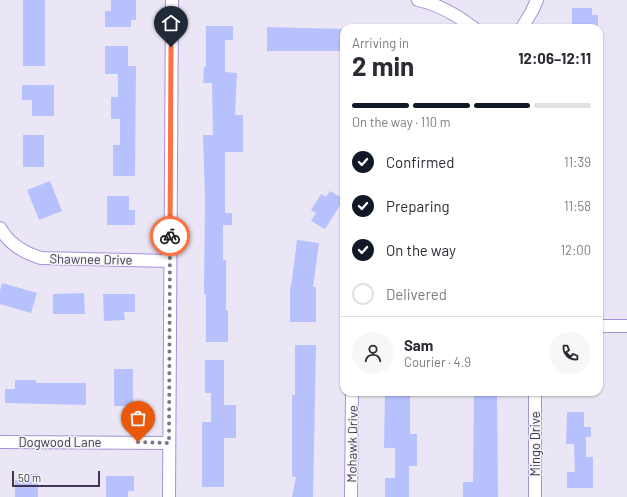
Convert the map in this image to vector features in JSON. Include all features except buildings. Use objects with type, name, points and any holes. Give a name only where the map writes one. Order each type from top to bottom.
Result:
[{"type":"street","points":[[169,497],[172,0]]},
{"type":"street","points":[[418,0],[446,10],[469,24]]},
{"type":"street","points":[[524,24],[537,0]]},
{"type":"street","name":"Shawnee Drive","points":[[0,228],[15,246],[41,258],[170,261]]},
{"type":"street","points":[[603,326],[627,326]]},
{"type":"street","name":"Mohawk Drive","points":[[351,497],[352,396]]},
{"type":"street","name":"Mingo Drive","points":[[534,497],[535,396]]},
{"type":"street","name":"Dogwood Lane","points":[[0,442],[169,443]]},
{"type":"way so far","points":[[138,442],[169,443],[170,236]]},
{"type":"route","points":[[170,236],[171,47]]}]
